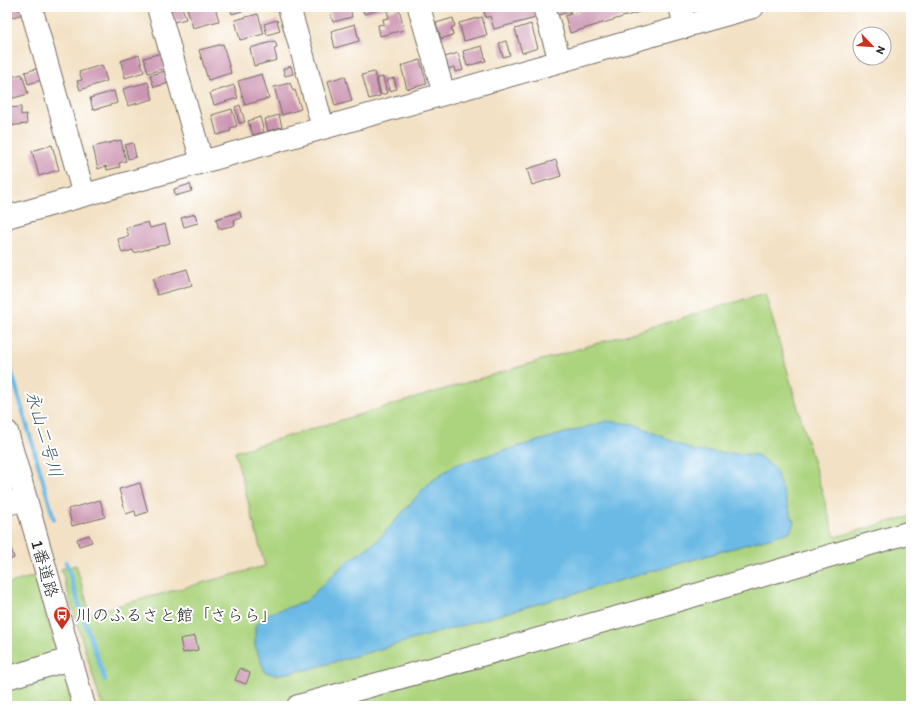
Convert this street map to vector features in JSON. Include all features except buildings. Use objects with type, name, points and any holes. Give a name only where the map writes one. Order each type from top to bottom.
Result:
[{"type":"street","points":[[31,7],[84,195]]},
{"type":"street","points":[[158,7],[202,162]]},
{"type":"street","points":[[289,7],[324,127]]},
{"type":"street","points":[[419,7],[444,94]]},
{"type":"street","points":[[544,7],[560,61]]},
{"type":"street","points":[[7,217],[560,61],[683,17],[753,7]]},
{"type":"street","name":"1番道路","points":[[7,432],[16,502],[70,659],[84,706]]},
{"type":"street","points":[[298,706],[665,604],[911,532]]},
{"type":"street","points":[[7,678],[70,659]]},
{"type":"green space","points":[[765,293],[835,537],[911,516],[911,706],[102,706],[61,569],[76,565],[90,613],[265,566],[235,452]]},
{"type":"green space","points":[[35,576],[72,706],[7,706],[7,584]]},
{"type":"water","points":[[607,421],[634,424],[695,451],[758,455],[775,469],[794,523],[790,532],[310,669],[275,675],[265,672],[255,646],[255,626],[270,613],[305,602],[344,564],[377,541],[427,485],[454,465]]},
{"type":"waterway","name":"永山二号川","points":[[7,356],[54,519]]},
{"type":"waterway","name":"永山二号川","points":[[66,562],[105,680]]},
{"type":"place","name":"川のふるさと館「さらら」","points":[[62,630]]}]
